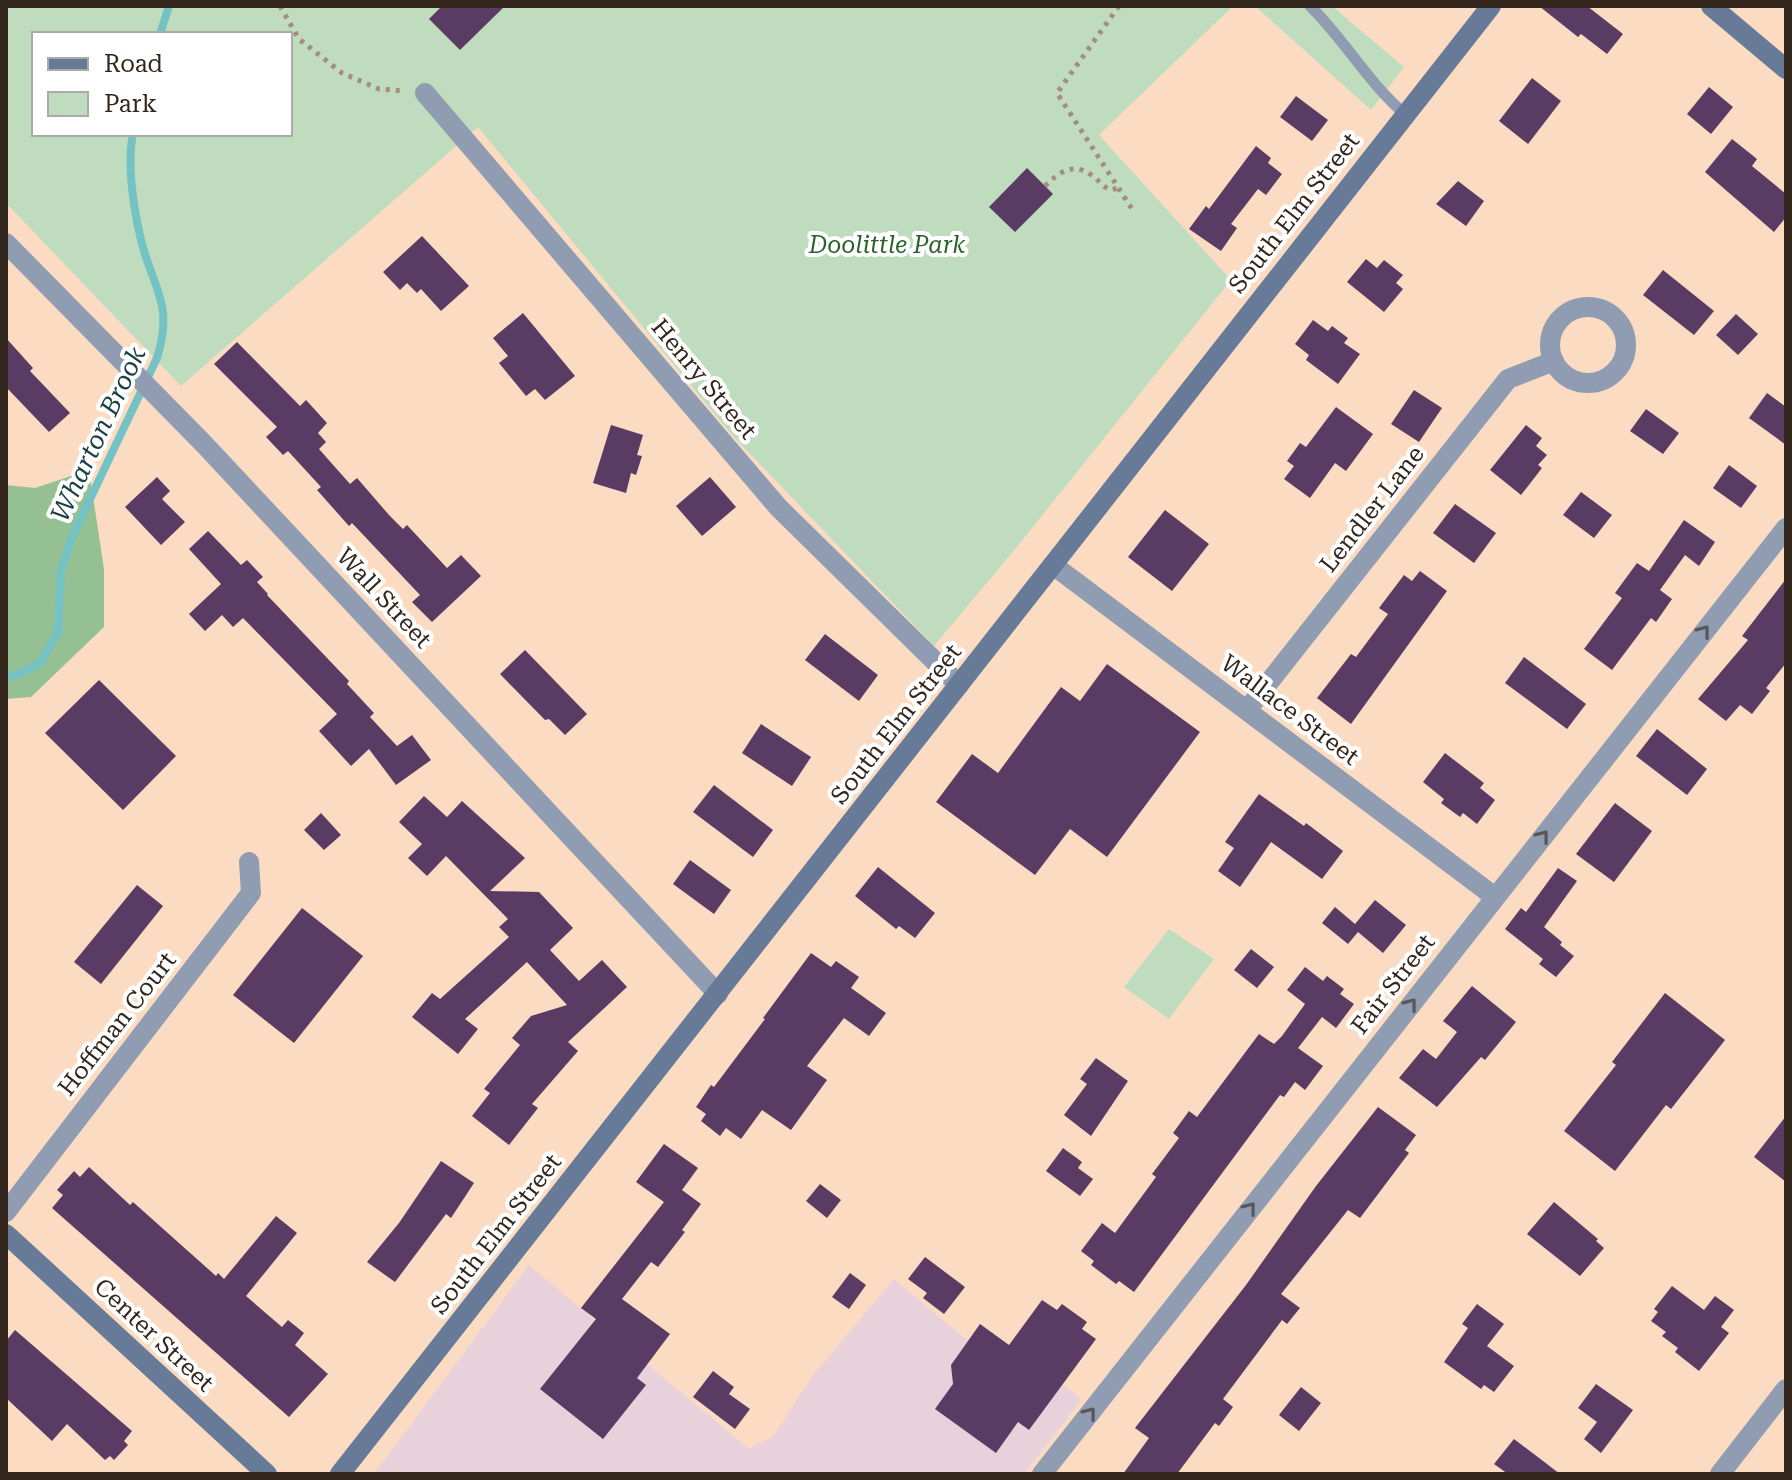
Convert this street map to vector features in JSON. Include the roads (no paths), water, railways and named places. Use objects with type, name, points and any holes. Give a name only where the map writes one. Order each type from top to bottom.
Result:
[{"type":"main road","name":"South Elm Street","points":[[340,1474],[1491,6]]},
{"type":"main road","points":[[1711,6],[1786,69]]},
{"type":"main road","name":"Center Street","points":[[6,1234],[267,1474]]},
{"type":"street","name":"Henry Street","points":[[425,93],[778,507],[959,685]]},
{"type":"street","name":"Wall Street","points":[[6,243],[158,397],[718,994]]},
{"type":"street","name":"Lendler Lane","points":[[1247,710],[1508,379],[1554,361]]},
{"type":"street","name":"Fair Street","points":[[1042,1474],[1786,528]]},
{"type":"street","name":"Wallace Street","points":[[1053,565],[1495,897]]},
{"type":"street","name":"Hoffman Court","points":[[6,1212],[251,893],[249,862]]},
{"type":"street","points":[[1720,1474],[1786,1389]]},
{"type":"lane","points":[[1310,6],[1336,34],[1370,81],[1406,115]]},
{"type":"waterway","name":"Wharton Brook","points":[[161,32],[169,6]]},
{"type":"waterway","name":"Wharton Brook","points":[[6,676],[20,674],[40,663],[58,632],[61,571],[72,537],[157,358],[161,341],[161,303],[144,251],[132,192],[133,136]]},
{"type":"park label","name":"Doolittle Park","points":[[887,245]]}]
